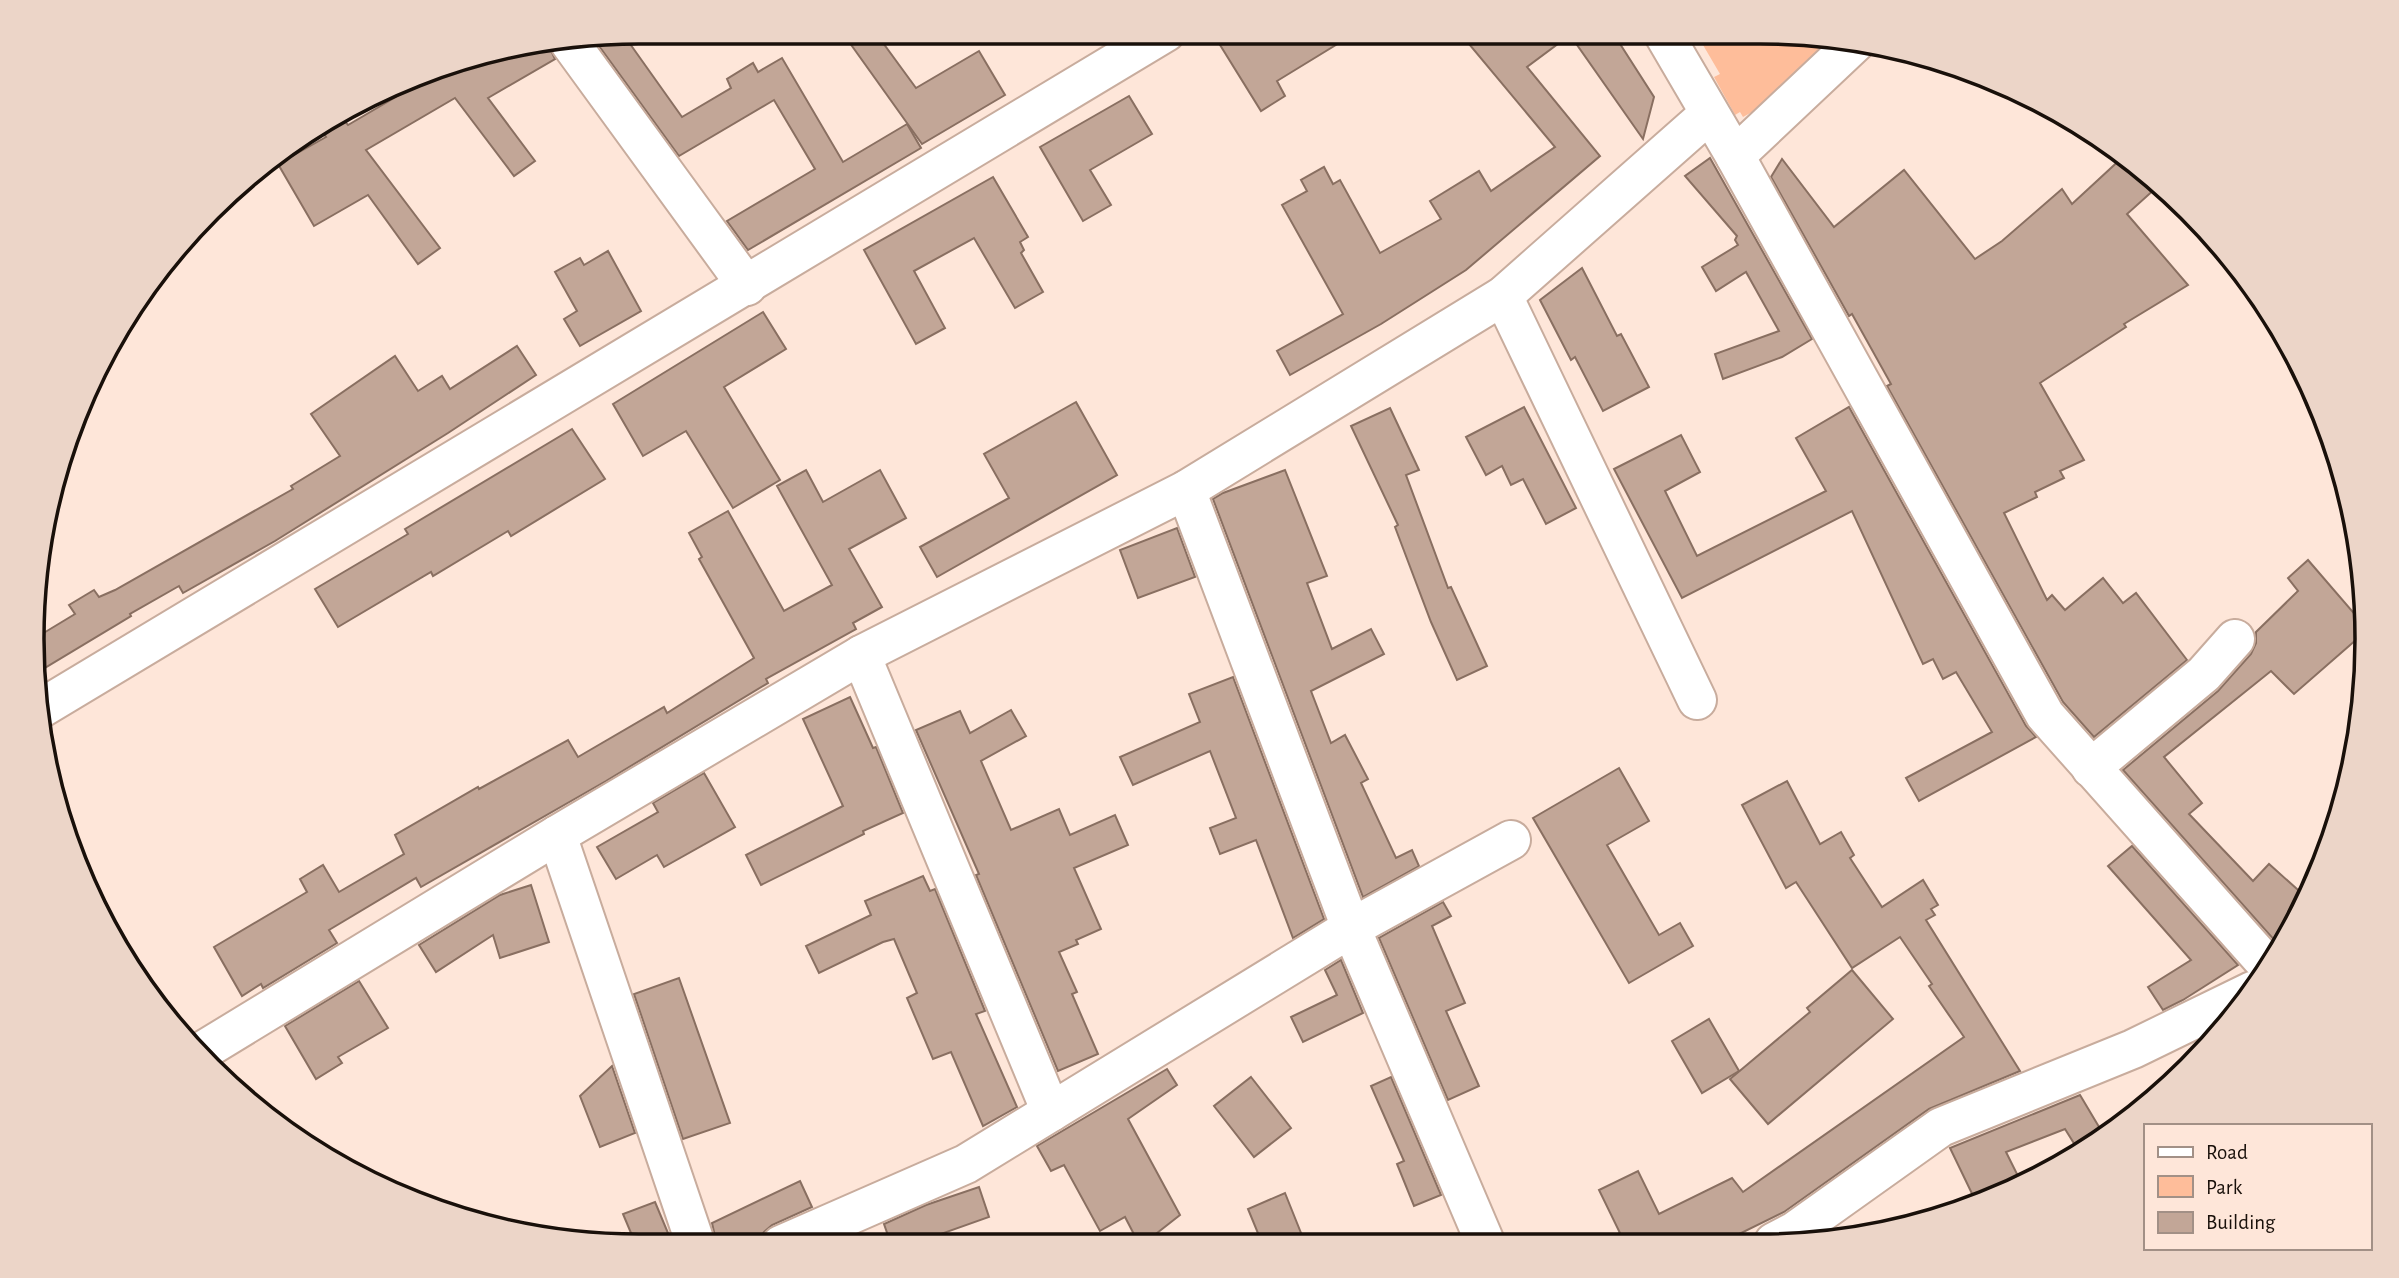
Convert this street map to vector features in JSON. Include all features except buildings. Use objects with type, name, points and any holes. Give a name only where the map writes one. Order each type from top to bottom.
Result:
[{"type":"street","points":[[48,704],[1146,44]]},
{"type":"street","points":[[1668,44],[1735,156],[2045,715],[2262,959]]},
{"type":"street","points":[[573,48],[747,286]]},
{"type":"street","points":[[1735,156],[1847,50]]},
{"type":"street","points":[[208,1049],[557,835],[861,655],[1186,490],[1503,296],[1709,114]]},
{"type":"street","points":[[1503,296],[1697,700]]},
{"type":"street","points":[[1186,490],[1351,928],[1482,1234]]},
{"type":"street","points":[[2091,768],[2204,674],[2235,639]]},
{"type":"street","points":[[861,655],[1051,1112]]},
{"type":"street","points":[[557,835],[692,1234]]},
{"type":"street","points":[[806,1234],[966,1164],[1351,928],[1511,840]]},
{"type":"street","points":[[1791,1233],[1941,1127],[2133,1049],[2232,1001]]},
{"type":"green space","points":[[1702,44],[1821,47],[1783,95],[1743,117],[1740,112],[1735,115],[1714,77],[1720,74]]}]
